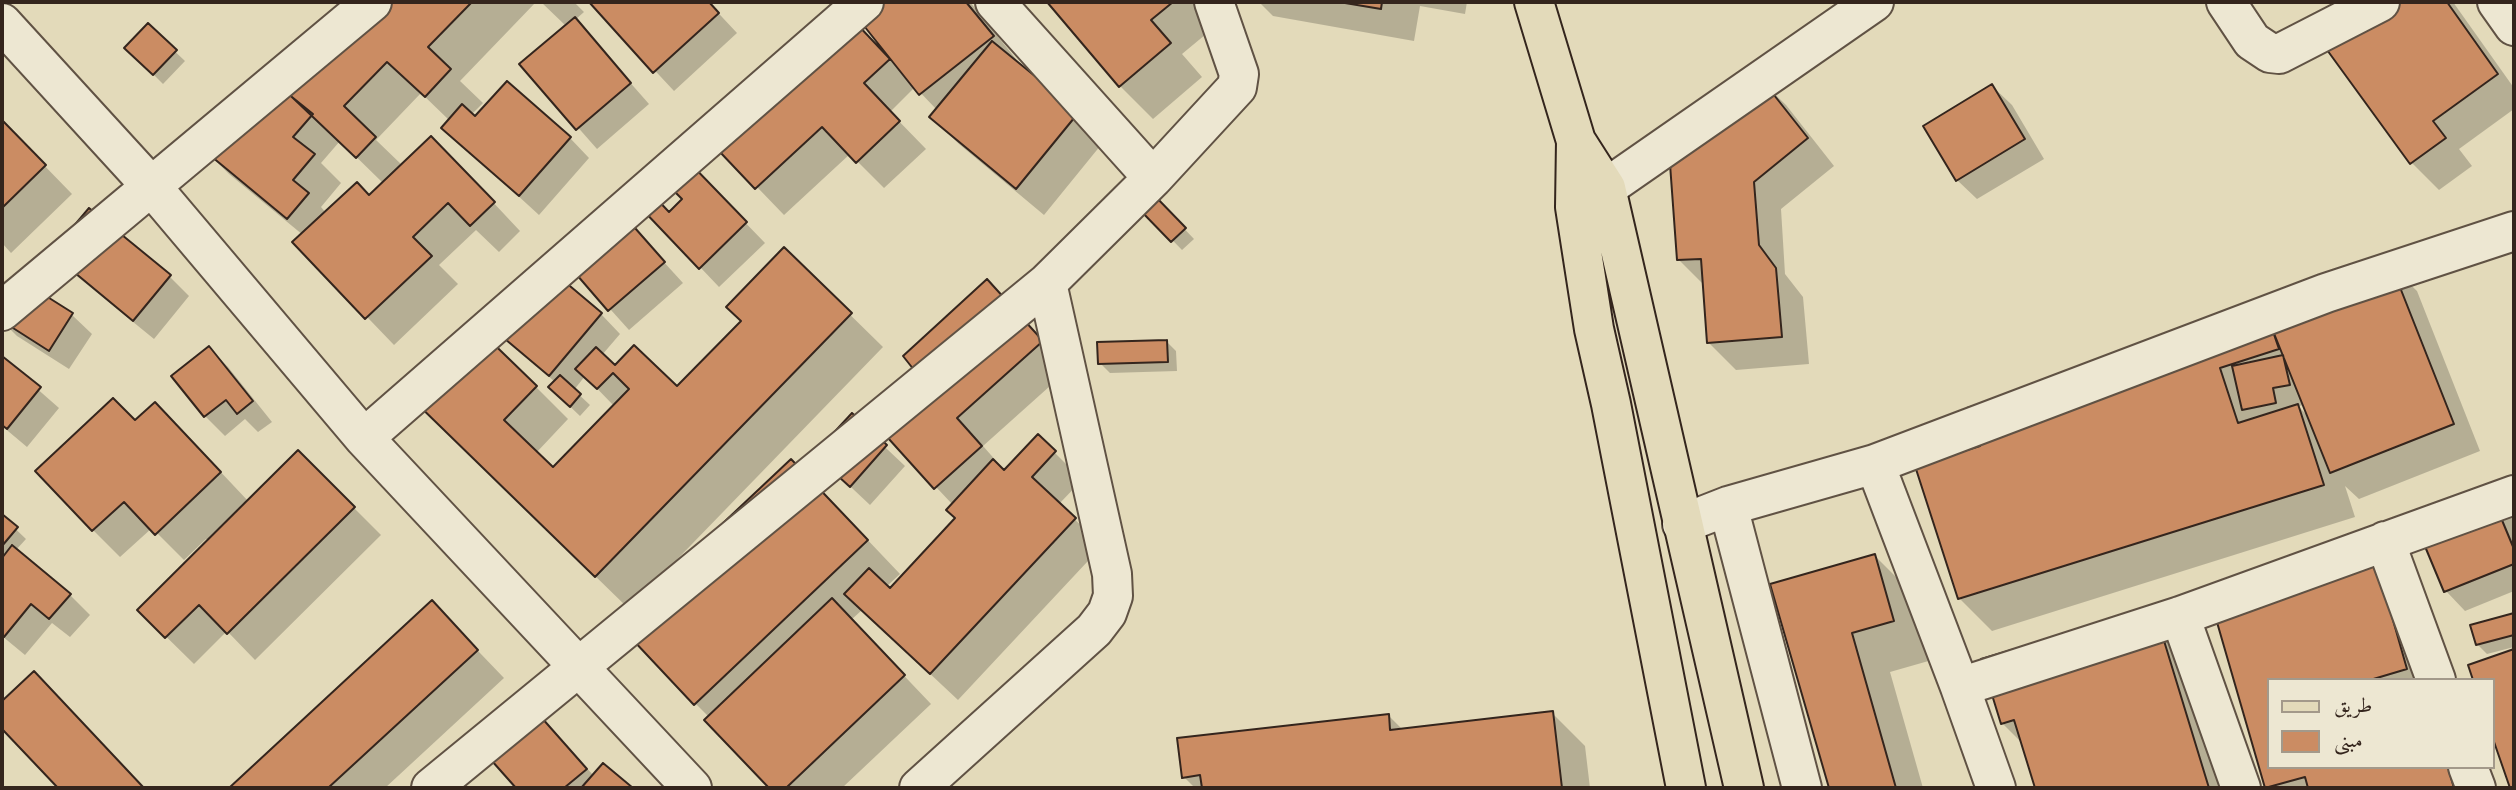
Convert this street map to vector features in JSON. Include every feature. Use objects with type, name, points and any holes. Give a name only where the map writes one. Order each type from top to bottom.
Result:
[{"type":"main road","points":[[1534,2],[1576,141],[1606,188],[1744,788]]},
{"type":"main road","points":[[1576,141],[1575,207],[1594,329],[1686,788]]},
{"type":"street","points":[[2,311],[372,2]]},
{"type":"street","points":[[364,438],[864,2]]},
{"type":"street","points":[[995,2],[1153,178]]},
{"type":"street","points":[[431,788],[1046,283],[1153,178],[1237,87],[1239,74],[1214,2]]},
{"type":"street","points":[[1606,188],[1874,2]]},
{"type":"street","points":[[2226,2],[2252,41],[2270,53],[2279,54],[2380,2]]},
{"type":"street","points":[[2497,2],[2514,26]]},
{"type":"street","points":[[2,23],[152,187],[364,438],[692,788]]},
{"type":"street","points":[[1682,524],[1728,506],[1875,464],[2326,293],[2514,231]]},
{"type":"street","points":[[919,788],[1094,630],[1107,613],[1113,596],[1112,574],[1046,283]]},
{"type":"street","points":[[1875,464],[1996,788]]},
{"type":"street","points":[[1960,687],[2180,616],[2514,495]]},
{"type":"street","points":[[1728,506],[1802,788]]},
{"type":"street","points":[[2385,541],[2435,678]]},
{"type":"street","points":[[2180,616],[2241,788]]},
{"type":"street","points":[[2469,769],[2476,788]]},
{"type":"building","points":[[347,2],[472,2],[428,47],[451,69],[425,97],[387,62],[344,106],[376,137],[356,158],[273,79]]},
{"type":"building","points":[[589,2],[709,2],[719,13],[653,73]]},
{"type":"building","points":[[845,2],[966,2],[994,36],[919,95]]},
{"type":"building","points":[[1047,2],[1173,2],[1151,20],[1171,43],[1119,87]]},
{"type":"building","points":[[1339,2],[1382,2],[1381,9]]},
{"type":"building","points":[[2379,2],[2447,2],[2498,74],[2433,121],[2446,138],[2410,164],[2322,43]]},
{"type":"building","points":[[838,4],[890,59],[864,83],[900,121],[856,163],[822,127],[755,189],[701,132]]},
{"type":"building","points":[[575,17],[631,83],[576,130],[519,64]]},
{"type":"building","points":[[148,23],[177,50],[153,75],[124,48]]},
{"type":"building","points":[[992,41],[1079,112],[1016,189],[929,117]]},
{"type":"building","points":[[261,72],[313,114],[293,137],[315,154],[293,180],[309,193],[287,219],[200,147]]},
{"type":"building","points":[[1759,76],[1808,138],[1754,182],[1759,245],[1776,268],[1782,337],[1707,343],[1701,259],[1677,260],[1670,164]]},
{"type":"building","points":[[507,81],[571,137],[519,196],[441,128],[462,104],[475,116]]},
{"type":"building","points":[[1992,84],[2025,139],[1956,181],[1923,126]]},
{"type":"building","points":[[2,120],[46,165],[2,208]]},
{"type":"building","points":[[431,136],[495,202],[470,226],[448,203],[413,237],[432,256],[365,319],[292,242],[357,182],[369,195]]},
{"type":"building","points":[[686,159],[747,222],[699,269],[640,207],[653,195],[669,212],[682,199],[663,180]]},
{"type":"building","points":[[1154,195],[1186,228],[1171,242],[1139,209]]},
{"type":"building","points":[[89,208],[171,275],[133,321],[51,253]]},
{"type":"building","points":[[620,211],[665,262],[608,311],[564,260]]},
{"type":"building","points":[[784,247],[852,313],[595,577],[406,393],[473,324],[537,386],[504,420],[553,467],[629,389],[613,373],[597,389],[575,369],[596,347],[615,365],[634,345],[677,386],[741,321],[726,307]]},
{"type":"building","points":[[539,260],[602,313],[549,376],[486,323]]},
{"type":"building","points":[[2390,262],[2454,424],[2330,473],[2265,311]]},
{"type":"building","points":[[19,279],[73,313],[49,351],[2,321]]},
{"type":"building","points":[[987,279],[1043,341],[957,418],[982,446],[934,489],[870,418],[918,375],[903,356]]},
{"type":"building","points":[[2267,314],[2279,349],[2220,368],[2238,423],[2298,404],[2324,485],[1958,599],[1915,466],[1980,446],[1967,408]]},
{"type":"building","points":[[1167,340],[1168,362],[1098,364],[1097,342]]},
{"type":"building","points":[[209,346],[253,401],[237,414],[226,400],[204,417],[171,376]]},
{"type":"building","points":[[2283,355],[2290,385],[2273,388],[2276,403],[2242,410],[2232,366]]},
{"type":"building","points":[[2,356],[41,387],[7,429],[2,425]]},
{"type":"building","points":[[560,375],[581,394],[570,407],[548,387]]},
{"type":"building","points":[[113,398],[135,420],[155,402],[221,472],[155,535],[124,502],[92,531],[35,471]]},
{"type":"building","points":[[852,413],[887,445],[850,487],[814,454]]},
{"type":"building","points":[[1038,434],[1056,451],[1032,477],[1076,518],[930,674],[844,594],[869,568],[890,588],[955,518],[946,510],[993,459],[1004,470]]},
{"type":"building","points":[[298,450],[355,507],[227,634],[199,605],[165,638],[137,610]]},
{"type":"building","points":[[791,459],[868,540],[694,705],[617,623]]},
{"type":"building","points":[[2489,489],[2514,549],[2514,564],[2444,592],[2414,520]]},
{"type":"building","points":[[2,514],[18,527],[2,546]]},
{"type":"building","points":[[12,545],[71,594],[49,619],[31,604],[4,637],[2,558]]},
{"type":"building","points":[[1875,554],[1894,621],[1852,633],[1896,788],[1829,788],[1770,584]]},
{"type":"building","points":[[2375,557],[2407,669],[2377,678],[2268,678],[2268,769],[2449,769],[2454,788],[2308,788],[2305,777],[2265,788],[2212,605]]},
{"type":"building","points":[[832,598],[905,675],[786,788],[769,788],[704,720]]},
{"type":"building","points":[[432,600],[478,650],[328,788],[229,788]]},
{"type":"building","points":[[2154,608],[2209,788],[2035,788],[2014,720],[2001,724],[1981,659]]},
{"type":"building","points":[[2514,613],[2514,635],[2476,645],[2470,625]]},
{"type":"building","points":[[2514,649],[2514,788],[2510,788],[2495,745],[2495,678],[2472,678],[2468,665]]},
{"type":"building","points":[[34,671],[144,788],[58,788],[2,729],[2,701]]},
{"type":"building","points":[[526,700],[587,769],[564,788],[516,788],[476,743]]},
{"type":"building","points":[[1553,711],[1562,788],[1202,788],[1200,775],[1182,778],[1177,738],[1389,714],[1390,730]]},
{"type":"building","points":[[603,763],[633,788],[581,788]]}]
